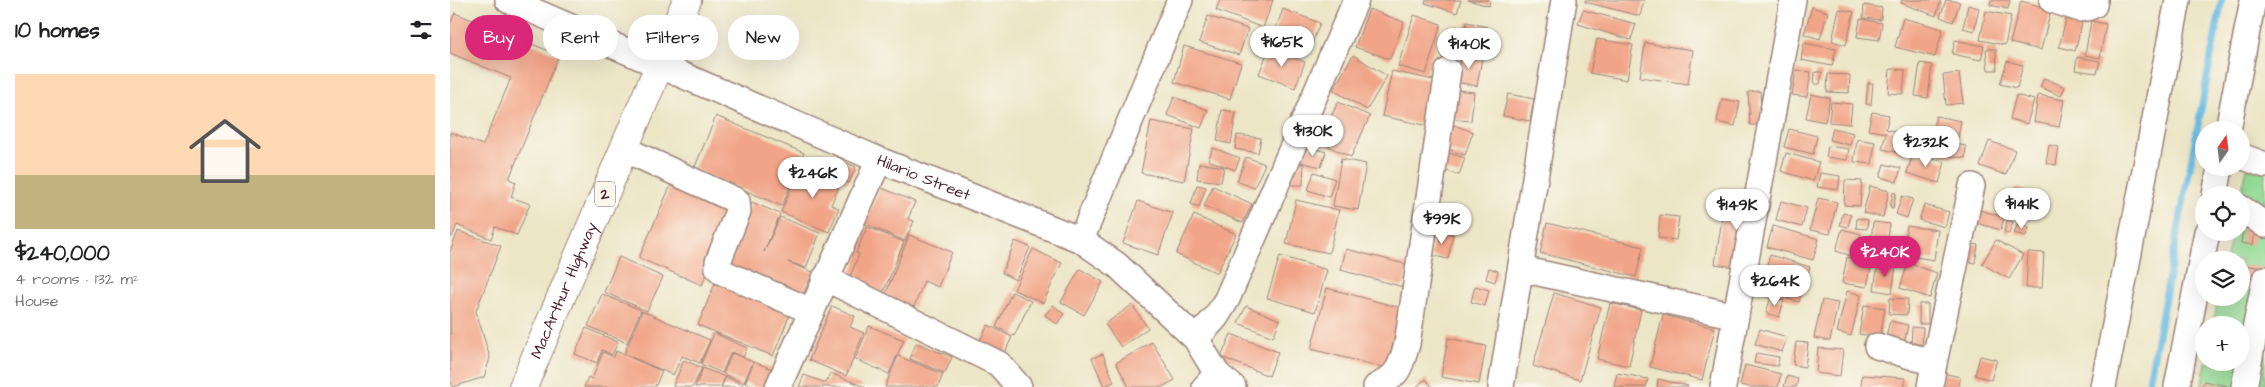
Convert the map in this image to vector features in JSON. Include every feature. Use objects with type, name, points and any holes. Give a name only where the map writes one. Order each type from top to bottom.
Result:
[{"type":"highway","name":"MacArthur Highway","points":[[523,387],[687,0]]},
{"type":"street","name":"Hilario Street","points":[[508,0],[879,160],[1081,240],[1117,265],[1196,340],[1218,382]]},
{"type":"street","points":[[1081,240],[1180,0]]},
{"type":"street","points":[[1196,340],[1216,317],[1227,299],[1356,0]]},
{"type":"street","points":[[1501,387],[1564,0]]},
{"type":"street","points":[[1723,387],[1793,0]]},
{"type":"street","points":[[2052,0],[2083,9],[2094,5],[2095,0]]},
{"type":"street","points":[[2103,387],[2178,0]]},
{"type":"street","points":[[2230,121],[2253,0]]},
{"type":"street","points":[[1376,387],[1392,379],[1402,362],[1407,344],[1448,71]]},
{"type":"street","points":[[624,148],[737,201],[738,211],[718,262],[718,268],[722,272],[811,311]]},
{"type":"street","points":[[2250,159],[2265,165]]},
{"type":"street","points":[[778,387],[879,160]]},
{"type":"street","points":[[1877,346],[1932,375],[1972,186]]},
{"type":"street","points":[[2250,214],[2265,225]]},
{"type":"street","points":[[2177,387],[2205,241]]},
{"type":"street","points":[[1521,269],[1736,316]]},
{"type":"street","points":[[825,278],[999,364],[1019,387]]},
{"type":"street","points":[[2244,387],[2265,279]]},
{"type":"green space","points":[[2250,169],[2265,172],[2265,387],[2201,387],[2204,371],[2250,371],[2250,316],[2215,316],[2217,306],[2250,306],[2250,251],[2228,251],[2230,241],[2250,241],[2250,186],[2243,186],[2245,176],[2250,176]]},
{"type":"building","points":[[1220,0],[1273,0],[1263,28],[1216,10]]},
{"type":"building","points":[[1426,0],[1461,0],[1457,13],[1425,3]]},
{"type":"building","points":[[1468,0],[1490,0],[1489,6]]},
{"type":"building","points":[[1585,0],[1644,0],[1640,16],[1585,2]]},
{"type":"building","points":[[1902,0],[1941,0],[1936,16],[1901,3]]},
{"type":"building","points":[[1946,0],[1960,2],[1953,22],[1940,17]]},
{"type":"building","points":[[1991,0],[2010,0],[2008,9],[1990,5]]},
{"type":"building","points":[[2021,1],[2051,9],[2041,50],[2010,43]]},
{"type":"building","points":[[1864,5],[1882,8],[1881,20],[1863,18]]},
{"type":"building","points":[[1968,5],[1979,8],[1974,31],[1963,28]]},
{"type":"building","points":[[1812,7],[1828,12],[1820,39],[1804,34]]},
{"type":"building","points":[[1283,9],[1320,23],[1311,46],[1274,33]]},
{"type":"building","points":[[1369,9],[1404,22],[1390,59],[1355,47]]},
{"type":"building","points":[[1839,9],[1854,12],[1846,45],[1832,41]]},
{"type":"building","points":[[1583,10],[1636,24],[1631,40],[1578,24]]},
{"type":"building","points":[[1986,11],[2011,16],[2005,45],[1980,40]]},
{"type":"building","points":[[455,13],[465,17],[465,59],[450,53],[450,24]]},
{"type":"building","points":[[1414,15],[1441,24],[1426,74],[1398,66]]},
{"type":"building","points":[[1208,16],[1248,29],[1239,55],[1199,42]]},
{"type":"building","points":[[1903,18],[1943,29],[1935,57],[1895,47]]},
{"type":"building","points":[[1860,19],[1882,23],[1879,40],[1857,37]]},
{"type":"building","points":[[2066,19],[2082,23],[2075,51],[2059,47]]},
{"type":"building","points":[[2091,21],[2106,24],[2100,58],[2085,55]]},
{"type":"building","points":[[1467,22],[1487,27],[1481,54],[1461,49]]},
{"type":"building","points":[[1597,39],[1633,45],[1627,80],[1590,73]]},
{"type":"building","points":[[1955,40],[1984,46],[1981,60],[1952,54]]},
{"type":"building","points":[[1645,43],[1693,50],[1688,84],[1640,77]]},
{"type":"building","points":[[1804,43],[1836,49],[1832,66],[1801,60]]},
{"type":"building","points":[[533,44],[543,49],[543,60],[557,60],[509,179],[516,182],[511,197],[530,204],[517,235],[495,227],[491,239],[457,225],[452,237],[450,237],[450,132],[483,145],[511,78],[467,60],[533,60]]},
{"type":"building","points":[[1184,46],[1241,63],[1230,99],[1174,82]]},
{"type":"building","points":[[1269,48],[1305,62],[1295,88],[1259,74]]},
{"type":"building","points":[[1986,49],[1996,49],[1997,70],[1988,70]]},
{"type":"building","points":[[1461,54],[1482,58],[1477,86],[1456,82]]},
{"type":"building","points":[[1353,55],[1387,76],[1367,110],[1333,90]]},
{"type":"building","points":[[2077,57],[2100,61],[2097,73],[2075,70]]},
{"type":"building","points":[[2007,61],[2023,65],[2017,88],[2000,84]]},
{"type":"building","points":[[1920,63],[1932,65],[1928,98],[1915,96]]},
{"type":"building","points":[[1890,69],[1905,70],[1903,94],[1888,93]]},
{"type":"building","points":[[1796,70],[1811,72],[1807,97],[1792,95]]},
{"type":"building","points":[[1392,71],[1438,81],[1429,126],[1382,116]]},
{"type":"building","points":[[1815,72],[1822,72],[1820,84],[1814,84]]},
{"type":"building","points":[[1959,73],[1963,103],[1946,105],[1943,75]]},
{"type":"building","points":[[1828,74],[1850,75],[1849,93],[1827,92]]},
{"type":"building","points":[[2044,78],[2065,87],[2061,96],[2040,87]]},
{"type":"building","points":[[1868,83],[1873,83],[1871,105],[1866,104]]},
{"type":"building","points":[[1456,90],[1474,92],[1471,121],[1452,119]]},
{"type":"building","points":[[1760,91],[1762,125],[1750,125],[1748,92]]},
{"type":"building","points":[[1508,94],[1534,99],[1530,121],[1503,116]]},
{"type":"building","points":[[1811,94],[1830,98],[1825,122],[1806,118]]},
{"type":"building","points":[[2016,95],[2034,100],[2027,124],[2010,119]]},
{"type":"building","points":[[2038,95],[2064,100],[2059,127],[2034,122]]},
{"type":"building","points":[[1174,97],[1208,110],[1201,128],[1167,115]]},
{"type":"building","points":[[1722,99],[1740,102],[1735,126],[1717,122]]},
{"type":"building","points":[[1338,102],[1370,116],[1351,157],[1319,142]]},
{"type":"building","points":[[1831,102],[1852,104],[1850,124],[1829,122]]},
{"type":"building","points":[[1222,110],[1236,112],[1231,144],[1217,141]]},
{"type":"building","points":[[1872,112],[1889,115],[1886,129],[1910,135],[1905,154],[1882,149],[1886,133],[1868,130]]},
{"type":"building","points":[[716,116],[804,153],[782,206],[694,169]]},
{"type":"building","points":[[1936,116],[1961,121],[1958,138],[1932,133]]},
{"type":"building","points":[[1151,121],[1194,129],[1184,181],[1141,173]]},
{"type":"building","points":[[1454,125],[1473,132],[1465,155],[1446,149]]},
{"type":"building","points":[[1833,128],[1853,133],[1850,145],[1830,140]]},
{"type":"building","points":[[1789,129],[1817,136],[1813,154],[1784,147]]},
{"type":"building","points":[[1237,135],[1261,138],[1258,153],[1235,149]]},
{"type":"building","points":[[1919,138],[1937,144],[1935,151],[1916,145]]},
{"type":"building","points":[[1857,139],[1875,142],[1872,164],[1854,162]]},
{"type":"building","points":[[1989,141],[2015,150],[2006,175],[1980,166]]},
{"type":"building","points":[[1942,142],[1966,146],[1965,158],[1940,155]]},
{"type":"building","points":[[2049,145],[2059,147],[2056,165],[2046,163]]},
{"type":"building","points":[[1305,146],[1326,152],[1321,167],[1300,162]]},
{"type":"building","points":[[1828,146],[1849,149],[1847,160],[1826,157]]},
{"type":"building","points":[[1213,148],[1240,158],[1235,170],[1208,160]]},
{"type":"building","points":[[1446,152],[1465,158],[1459,175],[1441,169]]},
{"type":"building","points":[[1786,153],[1819,162],[1813,181],[1781,171]]},
{"type":"building","points":[[1913,153],[1945,162],[1939,183],[1907,173]]},
{"type":"building","points":[[1246,157],[1265,164],[1254,188],[1237,181]]},
{"type":"building","points":[[837,159],[856,167],[849,183],[830,175]]},
{"type":"building","points":[[1341,159],[1366,164],[1358,210],[1333,206]]},
{"type":"building","points":[[1199,163],[1224,167],[1221,182],[1197,179]]},
{"type":"building","points":[[1293,163],[1304,164],[1303,185],[1292,185]]},
{"type":"building","points":[[1884,164],[1901,168],[1897,182],[1880,177]]},
{"type":"building","points":[[801,165],[841,182],[831,205],[839,208],[829,232],[781,212]]},
{"type":"building","points":[[1314,172],[1335,179],[1329,197],[1308,190]]},
{"type":"building","points":[[1820,173],[1840,176],[1838,190],[1817,187]]},
{"type":"building","points":[[673,180],[736,207],[702,285],[639,258]]},
{"type":"building","points":[[1845,180],[1862,181],[1860,206],[1844,205]]},
{"type":"building","points":[[1197,185],[1206,187],[1199,207],[1191,204]]},
{"type":"building","points":[[1213,186],[1252,204],[1243,223],[1204,206]]},
{"type":"building","points":[[1870,186],[1889,191],[1883,217],[1863,213]]},
{"type":"building","points":[[880,187],[915,202],[908,219],[914,221],[905,241],[865,224]]},
{"type":"building","points":[[2016,187],[2034,195],[2026,213],[2009,205]]},
{"type":"building","points":[[1893,192],[1896,193],[1893,208],[1890,207]]},
{"type":"building","points":[[1726,193],[1760,198],[1749,269],[1715,264]]},
{"type":"building","points":[[1902,196],[1913,199],[1907,218],[1896,214]]},
{"type":"building","points":[[1818,198],[1837,202],[1830,234],[1810,230]]},
{"type":"building","points":[[1296,200],[1339,210],[1329,253],[1286,244]]},
{"type":"building","points":[[1138,201],[1173,213],[1158,255],[1123,243]]},
{"type":"building","points":[[1781,201],[1807,208],[1802,227],[1776,220]]},
{"type":"building","points":[[752,202],[780,214],[764,252],[780,217],[820,233],[806,268],[788,262],[813,272],[802,297],[726,265]]},
{"type":"building","points":[[1924,205],[1949,212],[1945,227],[1919,220]]},
{"type":"building","points":[[1976,209],[2004,217],[2001,230],[1972,222]]},
{"type":"building","points":[[1843,213],[1851,215],[1848,227],[1840,225]]},
{"type":"building","points":[[1194,215],[1236,234],[1217,273],[1176,254]]},
{"type":"building","points":[[1660,215],[1679,217],[1676,240],[1658,238]]},
{"type":"building","points":[[1857,218],[1868,220],[1867,229],[1856,228]]},
{"type":"building","points":[[2007,220],[2013,222],[2009,234],[2004,232]]},
{"type":"building","points":[[1873,222],[1890,224],[1886,251],[1870,249]]},
{"type":"building","points":[[1547,223],[1643,247],[1636,277],[1540,253]]},
{"type":"building","points":[[2018,223],[2029,227],[2026,236],[2014,233]]},
{"type":"building","points":[[1773,226],[1819,239],[1813,260],[1767,247]]},
{"type":"building","points":[[1907,226],[1938,230],[1934,260],[1903,255]]},
{"type":"building","points":[[867,227],[904,242],[883,293],[849,279],[859,254],[856,253]]},
{"type":"building","points":[[1842,229],[1861,234],[1855,257],[1836,251]]},
{"type":"building","points":[[2250,229],[2255,230],[2253,245],[2241,243],[2241,241],[2250,241]]},
{"type":"building","points":[[1436,230],[1453,234],[1448,259],[1431,255]]},
{"type":"building","points":[[458,231],[501,246],[476,311],[490,358],[484,377],[453,387],[450,379],[450,252]]},
{"type":"building","points":[[909,235],[952,252],[938,287],[924,281],[914,307],[885,295]]},
{"type":"building","points":[[1996,240],[2023,255],[2009,279],[1982,264]]},
{"type":"building","points":[[1015,241],[1030,247],[1016,280],[1002,273]]},
{"type":"building","points":[[1965,243],[1978,245],[1975,263],[1962,261]]},
{"type":"building","points":[[1033,249],[1062,263],[1043,303],[1014,290]]},
{"type":"building","points":[[1346,249],[1409,265],[1403,287],[1341,270]]},
{"type":"building","points":[[2028,252],[2044,253],[2042,288],[2026,288]]},
{"type":"building","points":[[1770,255],[1810,267],[1799,302],[1759,290]]},
{"type":"building","points":[[1280,256],[1327,270],[1315,312],[1267,298]]},
{"type":"building","points":[[619,257],[663,277],[647,311],[604,292]]},
{"type":"building","points":[[1847,257],[1872,262],[1867,287],[1842,283]]},
{"type":"building","points":[[1878,263],[1896,266],[1892,293],[1874,290]]},
{"type":"building","points":[[1908,263],[1937,273],[1930,298],[1900,288]]},
{"type":"building","points":[[2250,266],[2263,268],[2260,284],[2250,282]]},
{"type":"building","points":[[1489,268],[1498,271],[1495,282],[1486,279]]},
{"type":"building","points":[[1080,269],[1103,282],[1084,315],[1061,302]]},
{"type":"building","points":[[715,283],[790,314],[773,356],[698,325]]},
{"type":"building","points":[[1475,286],[1489,290],[1485,306],[1471,302]]},
{"type":"building","points":[[1327,288],[1405,309],[1389,369],[1311,349]]},
{"type":"building","points":[[1847,291],[1861,295],[1851,336],[1837,332]]},
{"type":"building","points":[[1012,292],[1031,301],[1014,336],[996,327]]},
{"type":"building","points":[[1554,293],[1601,307],[1580,380],[1533,366]]},
{"type":"building","points":[[602,294],[641,310],[627,343],[588,326]]},
{"type":"building","points":[[1771,297],[1784,300],[1779,317],[1766,313]]},
{"type":"building","points":[[1890,298],[1908,299],[1907,315],[1889,314]]},
{"type":"building","points":[[1822,300],[1838,303],[1830,341],[1814,338]]},
{"type":"building","points":[[1610,303],[1641,310],[1629,366],[1597,359]]},
{"type":"building","points":[[1919,304],[1928,304],[1928,324],[1919,324]]},
{"type":"building","points":[[1053,305],[1064,314],[1057,324],[1045,315]]},
{"type":"building","points":[[1132,305],[1148,328],[1121,347],[1105,324]]},
{"type":"building","points":[[1864,305],[1885,308],[1880,337],[1859,334]]},
{"type":"building","points":[[832,306],[855,316],[850,327],[864,333],[846,376],[809,360]]},
{"type":"building","points":[[1246,306],[1280,320],[1273,337],[1238,323]]},
{"type":"building","points":[[642,311],[710,340],[700,363],[682,356],[673,375],[624,354]]},
{"type":"building","points":[[1663,315],[1715,328],[1702,380],[1650,367]]},
{"type":"building","points":[[1890,321],[1908,325],[1904,344],[1885,340]]},
{"type":"building","points":[[988,325],[1012,337],[1005,352],[980,341]]},
{"type":"building","points":[[869,326],[904,340],[889,374],[855,359]]},
{"type":"building","points":[[1912,327],[1923,328],[1922,347],[1911,347]]},
{"type":"building","points":[[586,328],[618,342],[612,355],[602,350],[597,363],[575,354]]},
{"type":"building","points":[[1760,329],[1787,337],[1782,352],[1755,344]]},
{"type":"building","points":[[714,333],[747,348],[743,357],[731,352],[722,373],[701,364]]},
{"type":"building","points":[[1231,334],[1278,352],[1269,376],[1221,357]]},
{"type":"building","points":[[1448,338],[1486,346],[1479,384],[1441,377]]},
{"type":"building","points":[[1152,342],[1175,380],[1162,387],[1129,387],[1116,363]]},
{"type":"building","points":[[1796,342],[1808,343],[1805,367],[1793,365]]},
{"type":"building","points":[[916,343],[952,357],[945,373],[910,359]]},
{"type":"building","points":[[1818,348],[1843,350],[1840,376],[1816,373]]},
{"type":"building","points":[[616,351],[662,371],[655,387],[584,387],[588,377],[592,379],[603,352],[614,357]]},
{"type":"building","points":[[732,353],[753,362],[744,383],[723,374]]},
{"type":"building","points":[[1756,353],[1779,357],[1778,366],[1754,363]]},
{"type":"building","points":[[1103,354],[1114,382],[1104,386],[1092,358]]},
{"type":"building","points":[[898,356],[943,374],[938,387],[885,387]]},
{"type":"building","points":[[1980,356],[1997,360],[1991,380],[1975,375]]},
{"type":"building","points":[[684,360],[702,368],[693,387],[675,387],[673,386]]},
{"type":"building","points":[[754,362],[775,370],[768,387],[755,387],[745,383]]},
{"type":"building","points":[[1745,365],[1781,374],[1778,387],[1749,387],[1740,385]]},
{"type":"building","points":[[703,368],[725,377],[721,387],[695,387]]},
{"type":"building","points":[[830,373],[865,387],[799,387],[804,375],[826,383]]},
{"type":"building","points":[[1617,373],[1648,379],[1646,387],[1614,387]]},
{"type":"building","points":[[1943,373],[1960,377],[1958,387],[1940,387]]},
{"type":"building","points":[[1862,375],[1905,378],[1905,387],[1861,387]]},
{"type":"building","points":[[1787,376],[1798,379],[1796,387],[1784,387]]},
{"type":"building","points":[[726,377],[743,385],[742,387],[721,387]]},
{"type":"building","points":[[1426,379],[1432,387],[1416,387]]},
{"type":"building","points":[[1658,379],[1688,386],[1688,387],[1657,387]]},
{"type":"building","points":[[2204,381],[2227,386],[2202,387]]},
{"type":"waterway","points":[[2148,387],[2222,0]]}]
